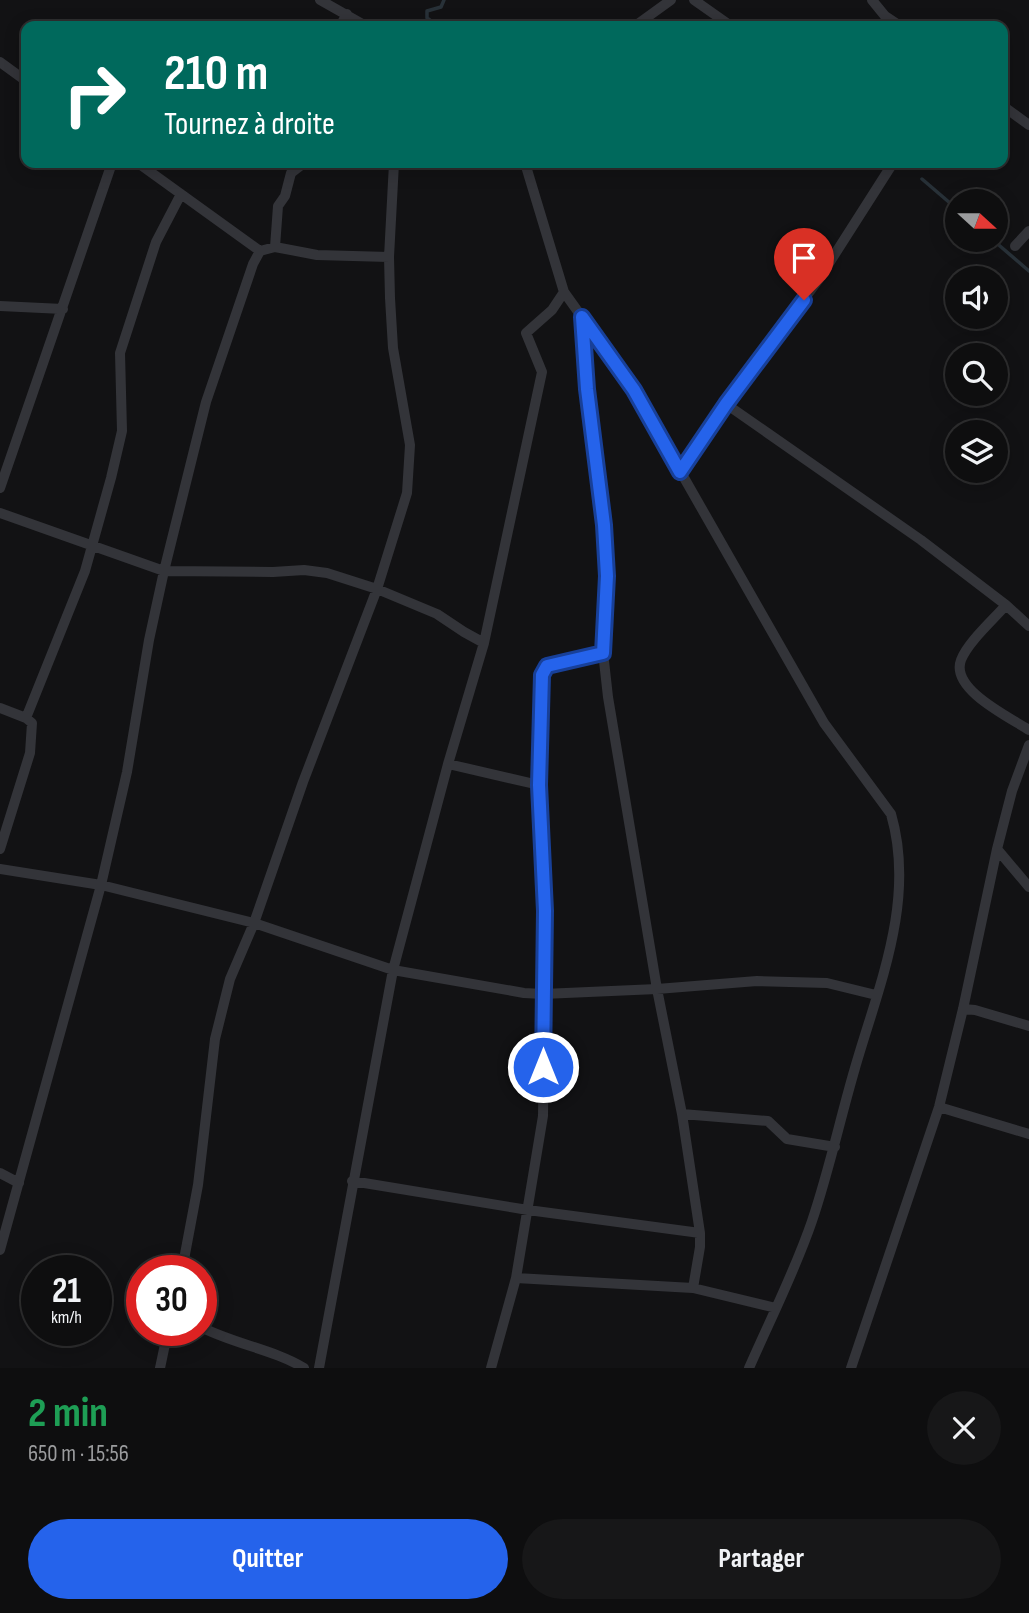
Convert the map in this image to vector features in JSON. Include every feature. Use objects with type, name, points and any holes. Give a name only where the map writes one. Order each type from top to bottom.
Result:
[{"type":"street","points":[[320,0],[358,21]]},
{"type":"street","points":[[642,21],[671,0]]},
{"type":"street","points":[[694,0],[724,21]]},
{"type":"street","points":[[872,0],[892,21]]},
{"type":"street","points":[[344,21],[347,14]]},
{"type":"street","points":[[0,62],[21,77]]},
{"type":"street","points":[[1008,110],[1029,125]]},
{"type":"street","points":[[0,488],[110,168]]},
{"type":"street","points":[[145,168],[260,251]]},
{"type":"street","points":[[275,247],[278,206],[285,196],[291,173],[298,168]]},
{"type":"street","points":[[186,1255],[198,1185],[215,1039],[230,979],[254,923],[303,782],[377,589],[407,493],[410,445],[393,348],[389,257],[394,168]]},
{"type":"street","points":[[527,168],[564,292],[634,390],[824,723],[891,814],[896,832],[901,883],[890,955],[876,995],[849,1087],[835,1147],[811,1223],[749,1368]]},
{"type":"street","points":[[680,472],[726,404],[819,279],[890,168]]},
{"type":"street","points":[[26,718],[85,571],[122,431],[120,353],[156,242],[181,194]]},
{"type":"street","points":[[1015,246],[1029,231]]},
{"type":"street","points":[[0,1250],[101,886],[127,772],[149,640],[206,402],[253,264],[260,251],[275,247],[317,254],[389,257]]},
{"type":"street","points":[[319,1368],[393,970],[448,764],[484,643],[542,372],[526,333],[552,310],[564,292]]},
{"type":"street","points":[[0,306],[63,309]]},
{"type":"street","points":[[582,317],[587,389],[604,525],[607,576],[603,653],[616,754],[682,1114],[700,1234],[693,1288]]},
{"type":"street","points":[[726,404],[921,540],[1006,605],[1029,626]]},
{"type":"street","points":[[0,513],[164,571],[304,570],[327,573],[377,589],[437,614],[484,643]]},
{"type":"street","points":[[1006,605],[964,654],[959,669],[962,681],[971,692],[1029,730]]},
{"type":"street","points":[[491,1368],[516,1278],[543,1116],[545,911],[539,785],[543,670],[547,666],[603,653]]},
{"type":"street","points":[[0,708],[32,723],[30,753],[0,849]]},
{"type":"street","points":[[850,1368],[939,1107],[997,849],[1012,791],[1029,744]]},
{"type":"street","points":[[448,764],[539,785]]},
{"type":"street","points":[[997,849],[1029,887]]},
{"type":"street","points":[[0,869],[101,886],[254,923],[341,955],[393,970],[543,995],[757,981],[827,983],[876,995]]},
{"type":"street","points":[[963,1009],[1029,1026]]},
{"type":"street","points":[[939,1107],[1029,1134]]},
{"type":"street","points":[[682,1114],[768,1121],[788,1139],[835,1147]]},
{"type":"street","points":[[0,1173],[19,1183]]},
{"type":"street","points":[[352,1181],[528,1210],[700,1234]]},
{"type":"street","points":[[516,1278],[693,1288],[776,1308]]},
{"type":"street","points":[[217,1334],[249,1348],[291,1360],[304,1368]]},
{"type":"street","points":[[160,1368],[165,1346]]},
{"type":"waterway","points":[[431,21],[427,18],[427,11],[441,7],[444,0]]},
{"type":"waterway","points":[[922,179],[945,199]]},
{"type":"waterway","points":[[1007,252],[1029,271]]},
{"type":"route","points":[[543,1067],[545,911],[539,785],[542,675],[547,666],[603,653],[607,576],[604,525],[587,389],[582,317],[634,390],[680,472],[726,404],[804,300]]}]
